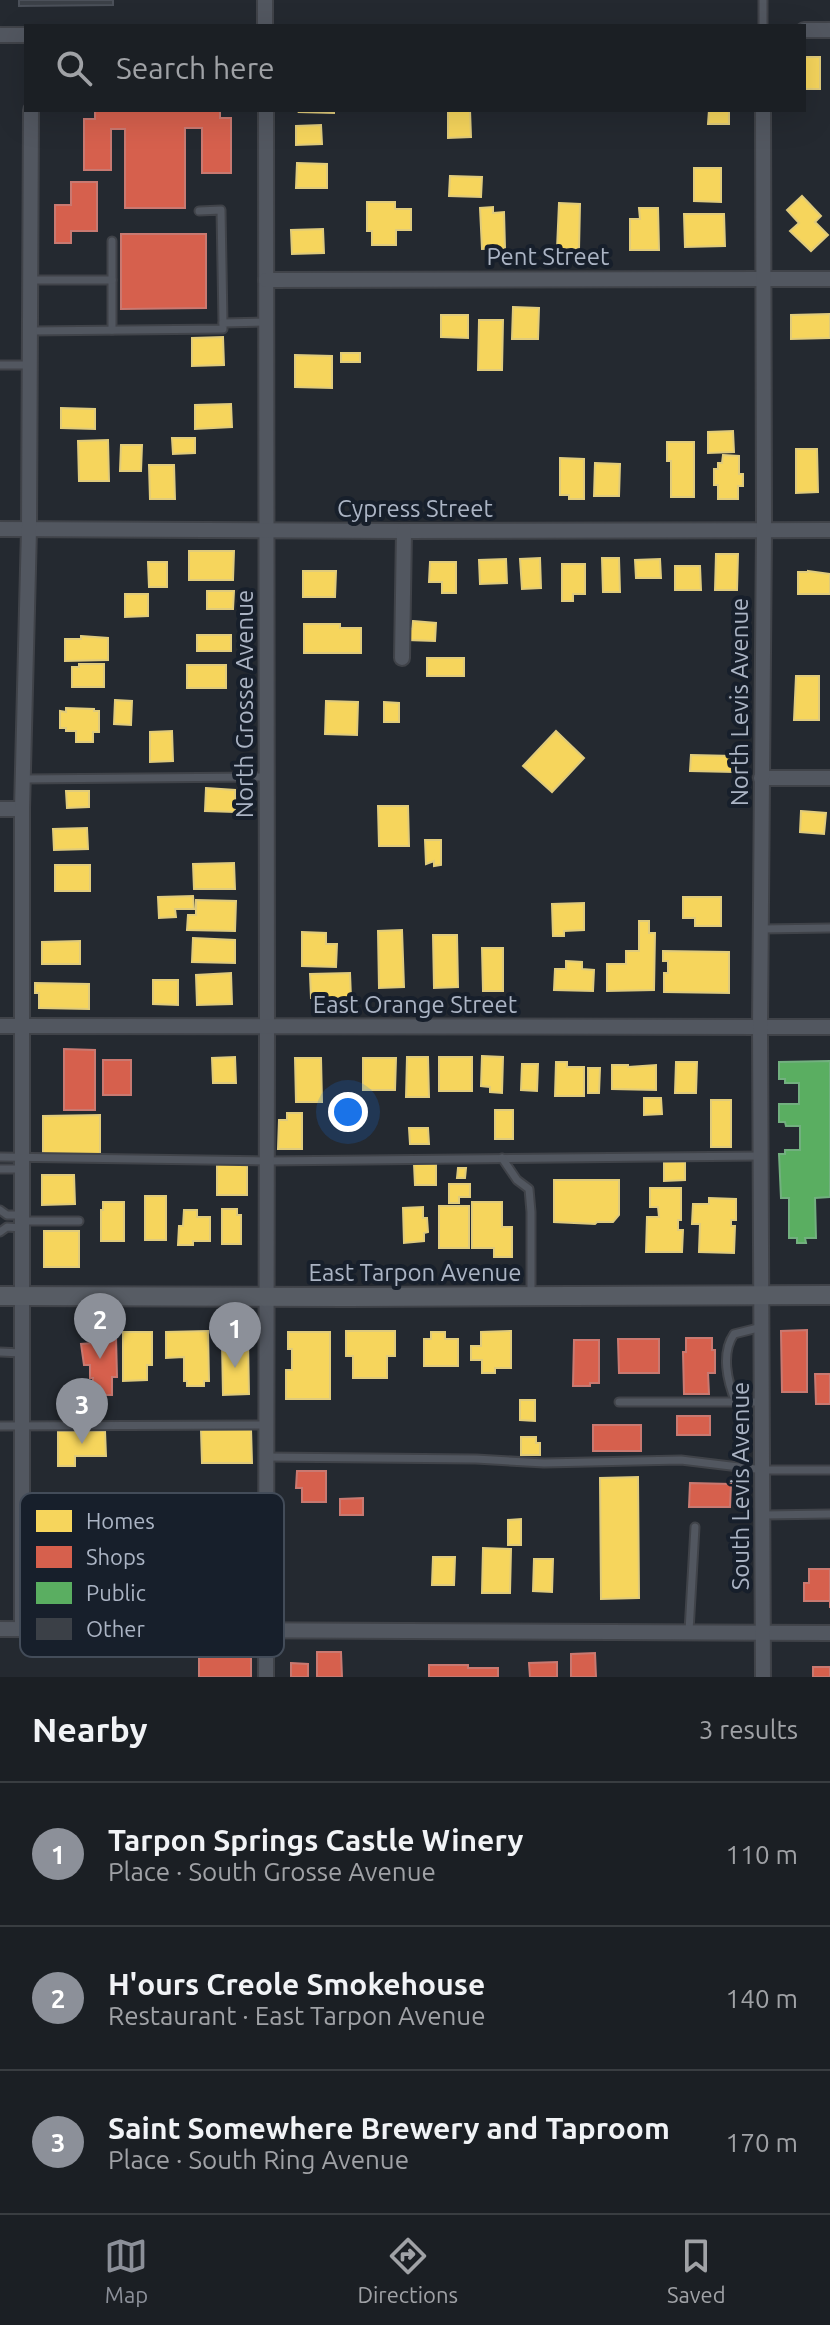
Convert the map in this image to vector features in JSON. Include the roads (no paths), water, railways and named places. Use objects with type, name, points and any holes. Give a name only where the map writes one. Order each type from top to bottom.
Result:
[{"type":"main road","name":"East Tarpon Avenue","points":[[0,1296],[830,1295]]},
{"type":"street","points":[[265,0],[265,24]]},
{"type":"street","points":[[806,30],[830,30]]},
{"type":"street","points":[[0,35],[24,35]]},
{"type":"street","points":[[22,1493],[22,809],[29,529],[31,112]]},
{"type":"street","name":"North Grosse Avenue","points":[[266,112],[266,1493]]},
{"type":"street","name":"North Levis Avenue","points":[[761,1295],[763,112]]},
{"type":"street","name":"Pent Street","points":[[266,280],[830,279]]},
{"type":"street","name":"Cypress Street","points":[[0,529],[830,530]]},
{"type":"street","points":[[402,658],[404,531]]},
{"type":"street","points":[[761,778],[830,778]]},
{"type":"street","points":[[0,809],[22,809]]},
{"type":"street","name":"East Orange Street","points":[[0,1026],[830,1027]]},
{"type":"street","name":"South Levis Avenue","points":[[761,1295],[763,1677]]},
{"type":"street","points":[[284,1630],[830,1633]]},
{"type":"lane","points":[[763,0],[763,24]]},
{"type":"lane","points":[[30,331],[223,329],[221,210],[199,211]]},
{"type":"lane","points":[[112,241],[112,330]]},
{"type":"lane","points":[[30,280],[112,280]]},
{"type":"lane","points":[[223,323],[266,322]]},
{"type":"lane","points":[[0,365],[30,365]]},
{"type":"lane","points":[[23,779],[267,777]]},
{"type":"lane","points":[[761,929],[830,928]]},
{"type":"lane","points":[[0,1169],[22,1163],[761,1156]]},
{"type":"lane","points":[[0,1157],[22,1163]]},
{"type":"lane","points":[[502,1158],[517,1180],[529,1189],[531,1296]]},
{"type":"lane","points":[[0,1210],[22,1221],[79,1221]]},
{"type":"lane","points":[[0,1232],[22,1221]]},
{"type":"lane","points":[[736,1402],[728,1372],[726,1354],[729,1341],[734,1334],[762,1327]]},
{"type":"lane","points":[[0,1352],[22,1353]]},
{"type":"lane","points":[[619,1402],[763,1402]]},
{"type":"lane","points":[[0,1426],[266,1425]]},
{"type":"lane","points":[[266,1457],[476,1459],[544,1463],[681,1460],[764,1470],[830,1470]]},
{"type":"lane","points":[[764,1515],[830,1514]]},
{"type":"lane","points":[[689,1631],[695,1527]]},
{"type":"place","name":"H'ours Creole Smokehouse","points":[[100,1359]]},
{"type":"place","name":"Tarpon Springs Castle Winery","points":[[235,1368]]},
{"type":"place","name":"Saint Somewhere Brewery and Taproom","points":[[82,1444]]}]
